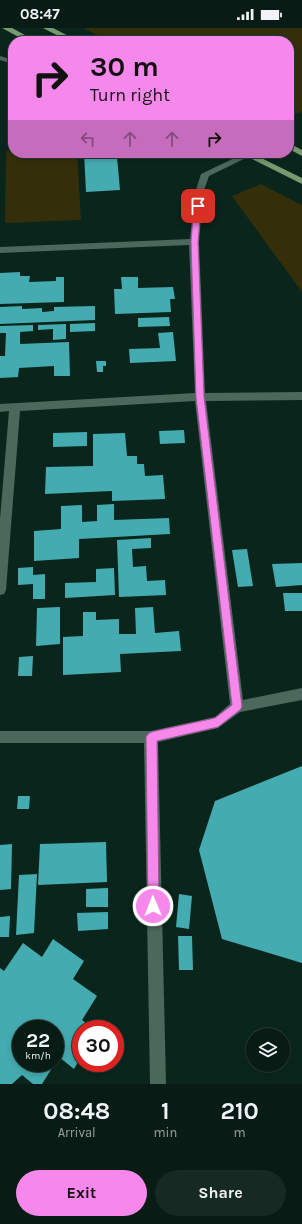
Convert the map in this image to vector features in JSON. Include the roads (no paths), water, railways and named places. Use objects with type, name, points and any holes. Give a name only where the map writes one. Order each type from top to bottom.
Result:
[{"type":"main road","points":[[6,28],[22,36]]},
{"type":"main road","points":[[47,28],[64,36]]},
{"type":"main road","points":[[254,158],[302,181]]},
{"type":"street","points":[[237,707],[200,397],[194,242],[199,194],[205,174],[238,158]]},
{"type":"street","points":[[0,250],[194,242]]},
{"type":"street","points":[[0,408],[200,397],[302,396]]},
{"type":"street","points":[[0,590],[15,407]]},
{"type":"street","points":[[0,737],[151,737],[218,722],[237,707],[302,694]]},
{"type":"street","points":[[151,737],[158,1084]]}]
